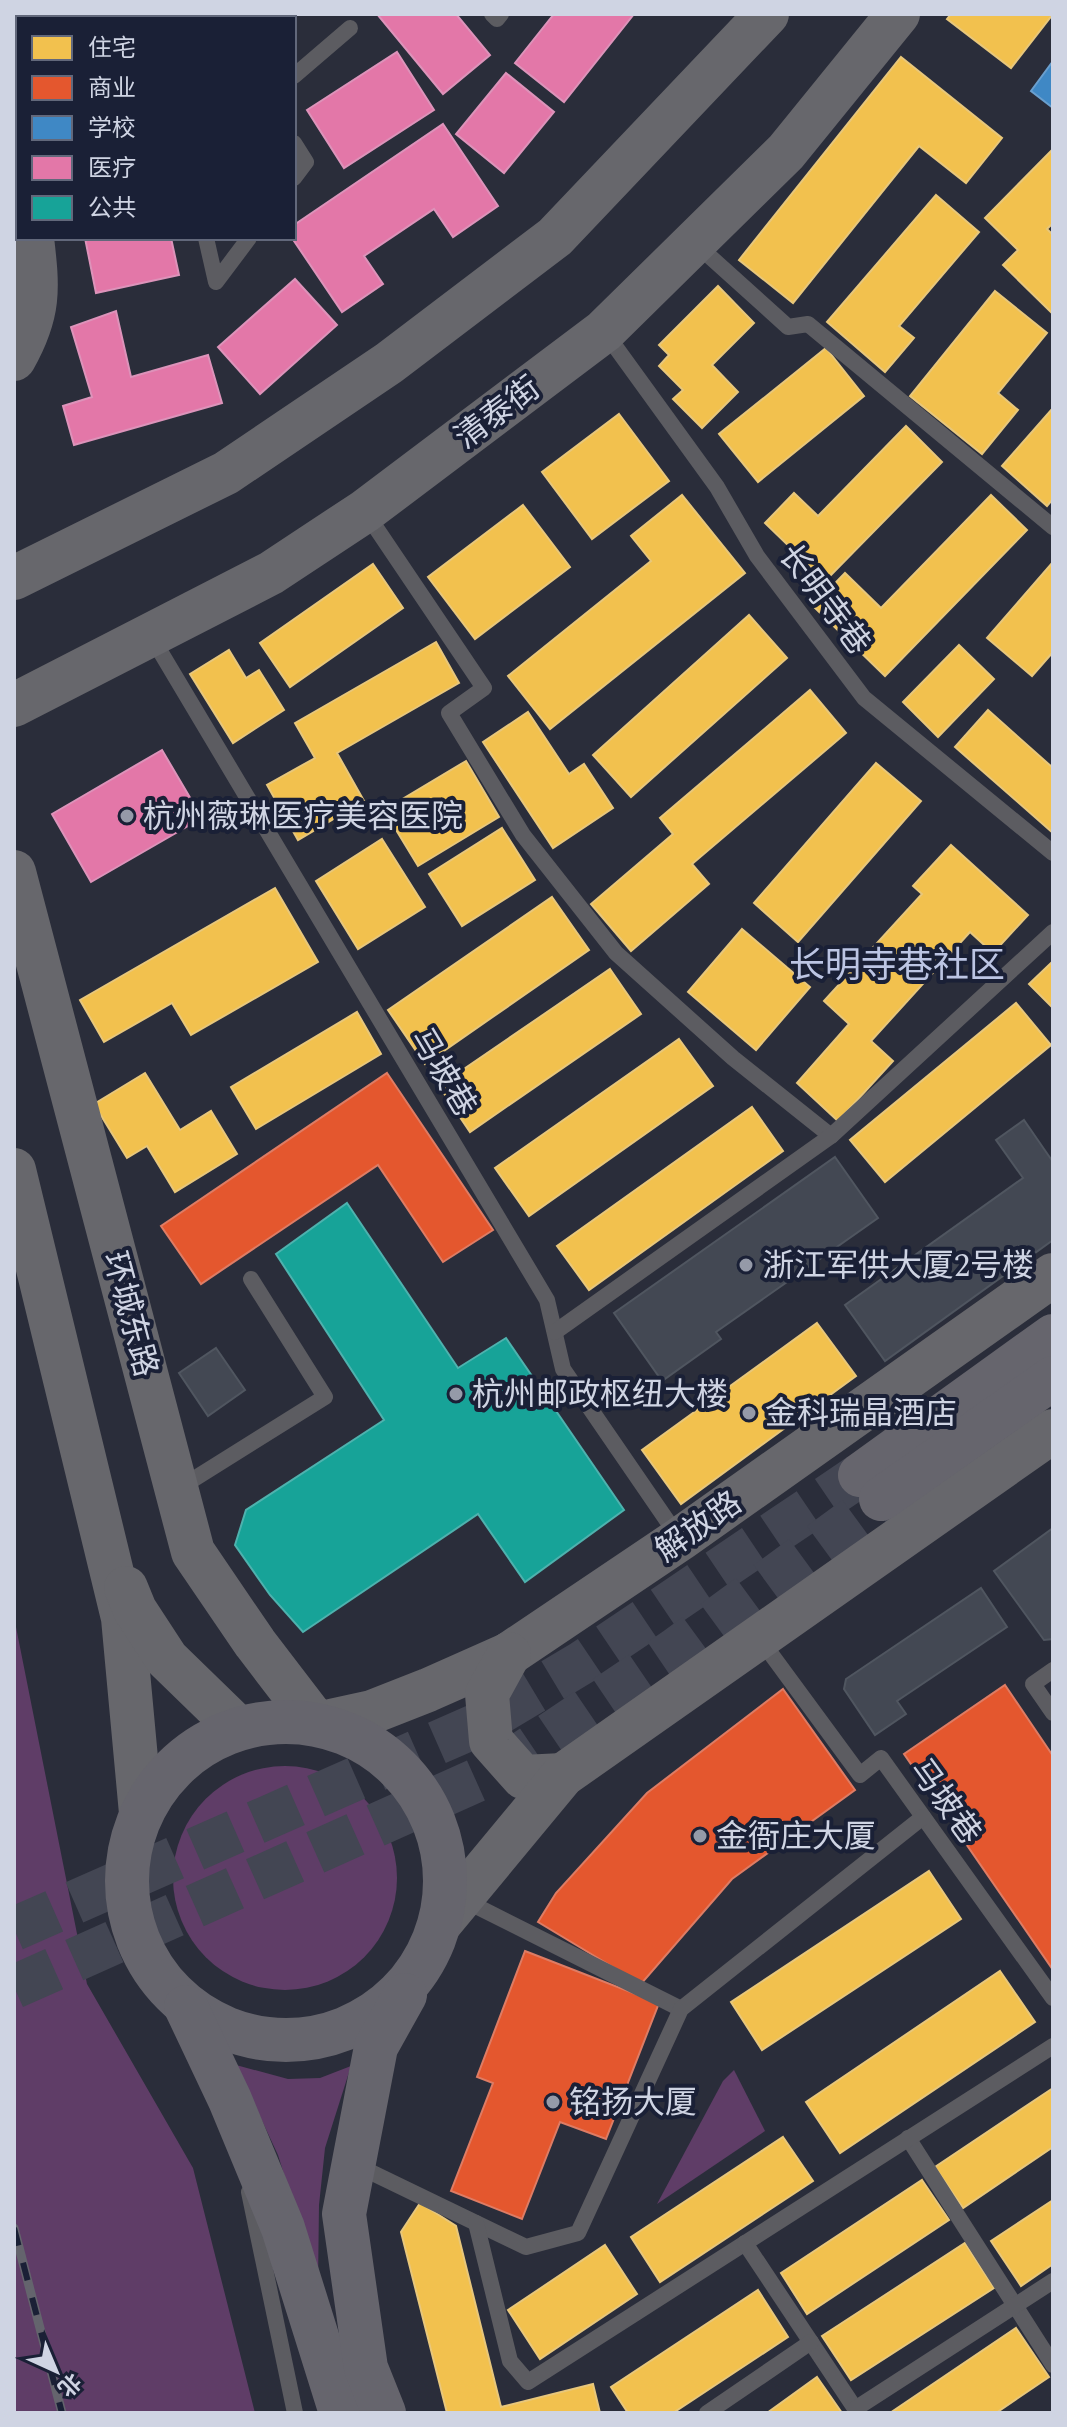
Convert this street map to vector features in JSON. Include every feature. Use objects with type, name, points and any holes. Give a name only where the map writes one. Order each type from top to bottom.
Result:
[{"type":"main road","points":[[16,574],[226,473],[389,363],[555,237],[767,14]]},
{"type":"main road","name":"清泰街","points":[[14,705],[271,573],[365,511],[604,331],[786,152],[898,14]]},
{"type":"main road","points":[[14,359],[27,335],[38,288],[32,240]]},
{"type":"main road","name":"环城东路","points":[[14,872],[193,1552],[255,1643],[317,1724]]},
{"type":"main road","points":[[14,1170],[123,1618],[141,1813]]},
{"type":"main road","name":"解放路","points":[[317,1724],[372,1712],[509,1654],[680,1539],[1053,1275]]},
{"type":"main road","points":[[1053,1336],[870,1487],[1053,1378]]},
{"type":"main road","points":[[345,2386],[344,2214],[376,2047],[451,1909],[563,1775],[1053,1431]]},
{"type":"main road","points":[[101,1531],[135,1610],[167,1659],[238,1728]]},
{"type":"main road","points":[[509,1654],[487,1694],[491,1741],[523,1777],[563,1775]]},
{"type":"main road","points":[[420,1968],[384,2008],[337,2033],[285,2041],[232,2033],[186,2007],[158,1978],[138,1943],[127,1904],[127,1864],[141,1813],[165,1776],[199,1747],[238,1728],[263,1723],[317,1724],[365,1741],[406,1774],[434,1818],[446,1869],[451,1909]]},
{"type":"main road","points":[[186,2007],[230,2100],[345,2386],[384,2413]]},
{"type":"lane","points":[[492,14],[497,19],[501,14]]},
{"type":"lane","points":[[296,74],[350,28]]},
{"type":"lane","points":[[296,146],[306,162],[296,175]]},
{"type":"lane","points":[[206,240],[216,282],[248,240]]},
{"type":"lane","points":[[694,242],[788,327],[808,324],[1053,527]]},
{"type":"lane","name":"长明寺巷","points":[[604,331],[717,487],[757,556],[864,698],[1053,853]]},
{"type":"lane","points":[[365,511],[484,688],[449,713],[523,835],[616,953],[733,1058],[831,1136]]},
{"type":"lane","name":"马坡巷","points":[[150,635],[547,1300],[563,1369],[680,1539]]},
{"type":"lane","points":[[555,1332],[831,1136],[1053,932]]},
{"type":"lane","points":[[177,1490],[325,1397],[251,1279]]},
{"type":"lane","name":"马坡巷","points":[[759,1638],[860,1775],[881,1758],[1053,1998]]},
{"type":"lane","points":[[1053,1670],[1033,1684],[1053,1713]]},
{"type":"lane","points":[[353,2164],[526,2247],[578,2233],[681,2009],[923,1817]]},
{"type":"lane","points":[[451,1909],[681,2009]]},
{"type":"lane","points":[[476,2223],[510,2361],[528,2382],[1053,2046]]},
{"type":"lane","points":[[230,2100],[295,2413]]},
{"type":"lane","points":[[908,2138],[1053,2365]]},
{"type":"lane","points":[[745,2243],[856,2411],[1053,2281]]},
{"type":"lane","points":[[707,2413],[811,2342]]},
{"type":"shaded area","points":[[14,1617],[87,1984],[193,2168],[255,2413],[14,2413]]},
{"type":"shaded area","points":[[285,1766],[307,1768],[328,1775],[364,1799],[388,1835],[395,1856],[395,1900],[388,1921],[364,1957],[328,1981],[307,1988],[285,1990],[263,1988],[242,1981],[206,1957],[182,1921],[175,1900],[173,1878],[175,1856],[182,1835],[206,1799],[242,1775],[263,1768]]},
{"type":"shaded area","points":[[236,2065],[288,2079],[320,2078],[351,2066],[325,2148],[319,2205],[318,2283],[278,2155]]},
{"type":"shaded area","points":[[734,2070],[765,2131],[657,2204],[723,2081]]},
{"type":"building: 住宅","points":[[951,14],[1053,14],[1011,68],[947,19]]},
{"type":"building: 住宅","points":[[901,57],[1002,138],[966,183],[919,146],[793,303],[739,260]]},
{"type":"building: 住宅","points":[[1053,149],[1053,223],[1047,229],[1053,235],[1053,314],[1003,265],[1018,250],[985,218]]},
{"type":"building: 住宅","points":[[936,195],[979,232],[899,326],[914,338],[885,372],[827,322]]},
{"type":"building: 住宅","points":[[718,286],[754,323],[712,365],[738,392],[702,428],[673,399],[683,390],[659,366],[669,355],[659,345]]},
{"type":"building: 住宅","points":[[995,291],[1047,333],[998,393],[1018,410],[982,454],[910,396]]},
{"type":"building: 住宅","points":[[826,348],[864,396],[758,482],[719,434]]},
{"type":"building: 住宅","points":[[1053,408],[1053,499],[1047,506],[1002,466]]},
{"type":"building: 住宅","points":[[619,414],[669,481],[592,539],[542,472]]},
{"type":"building: 住宅","points":[[906,426],[942,462],[825,581],[765,523],[794,493],[818,516]]},
{"type":"building: 住宅","points":[[682,495],[745,573],[550,729],[508,676],[651,561],[631,536]]},
{"type":"building: 住宅","points":[[991,495],[1027,530],[885,676],[813,606],[845,573],[881,608]]},
{"type":"building: 住宅","points":[[523,505],[570,567],[475,639],[428,577]]},
{"type":"building: 住宅","points":[[1053,562],[1053,652],[1032,676],[987,638]]},
{"type":"building: 住宅","points":[[373,564],[403,608],[290,687],[260,643]]},
{"type":"building: 住宅","points":[[749,615],[787,658],[631,797],[593,755]]},
{"type":"building: 住宅","points":[[436,642],[459,683],[337,753],[364,801],[298,840],[267,785],[315,758],[295,723]]},
{"type":"building: 住宅","points":[[959,645],[994,679],[938,737],[903,702]]},
{"type":"building: 住宅","points":[[229,650],[246,678],[259,670],[284,710],[233,743],[190,674]]},
{"type":"building: 住宅","points":[[810,690],[846,733],[692,864],[709,884],[631,951],[591,904],[673,834],[660,818]]},
{"type":"building: 住宅","points":[[988,710],[1053,768],[1053,833],[955,747]]},
{"type":"building: 住宅","points":[[528,712],[569,774],[584,764],[613,808],[553,848],[483,742]]},
{"type":"building: 住宅","points":[[466,761],[499,817],[418,866],[384,810]]},
{"type":"building: 住宅","points":[[876,763],[921,801],[798,942],[754,903]]},
{"type":"building: 住宅","points":[[502,828],[535,880],[462,926],[429,874]]},
{"type":"building: 住宅","points":[[382,839],[425,907],[358,949],[316,881]]},
{"type":"building: 住宅","points":[[951,845],[1028,915],[993,953],[970,932],[871,1041],[893,1061],[838,1121],[797,1083],[849,1024],[824,1001],[922,894],[913,886]]},
{"type":"building: 住宅","points":[[275,888],[318,962],[191,1035],[172,1003],[104,1042],[80,1000]]},
{"type":"building: 住宅","points":[[552,897],[589,950],[425,1064],[388,1010]]},
{"type":"building: 住宅","points":[[742,929],[810,987],[756,1050],[688,992]]},
{"type":"building: 住宅","points":[[1053,961],[1053,1008],[1029,984]]},
{"type":"building: 住宅","points":[[610,969],[641,1014],[470,1132],[439,1086]]},
{"type":"building: 住宅","points":[[1016,1003],[1051,1045],[885,1182],[850,1140]]},
{"type":"building: 住宅","points":[[357,1012],[381,1054],[256,1129],[231,1087]]},
{"type":"building: 住宅","points":[[679,1039],[713,1086],[529,1216],[495,1168]]},
{"type":"building: 住宅","points":[[145,1073],[180,1130],[211,1111],[237,1154],[175,1192],[147,1146],[127,1158],[94,1104]]},
{"type":"building: 住宅","points":[[752,1107],[783,1151],[589,1290],[557,1246]]},
{"type":"building: 住宅","name":"金科瑞晶酒店","points":[[817,1323],[856,1376],[681,1504],[642,1450]]},
{"type":"building: 住宅","points":[[929,1871],[961,1919],[762,2050],[731,2002]]},
{"type":"building: 住宅","points":[[1000,1971],[1035,2022],[840,2153],[806,2102]]},
{"type":"building: 住宅","points":[[1053,2088],[1053,2147],[963,2208],[935,2167]]},
{"type":"building: 住宅","points":[[783,2137],[813,2181],[660,2282],[631,2237]]},
{"type":"building: 住宅","points":[[922,2180],[949,2220],[807,2314],[781,2273]]},
{"type":"building: 住宅","points":[[1053,2200],[1053,2264],[1021,2286],[991,2241]]},
{"type":"building: 住宅","points":[[420,2203],[456,2226],[501,2407],[593,2384],[600,2413],[447,2413],[401,2232]]},
{"type":"building: 住宅","points":[[965,2243],[994,2288],[851,2380],[822,2336]]},
{"type":"building: 住宅","points":[[605,2245],[637,2294],[540,2359],[508,2310]]},
{"type":"building: 住宅","points":[[758,2290],[788,2337],[673,2413],[628,2413],[611,2387]]},
{"type":"building: 住宅","points":[[1016,2328],[1049,2377],[996,2413],[890,2413]]},
{"type":"building: 住宅","points":[[817,2377],[842,2413],[767,2413]]},
{"type":"building: 商业","points":[[387,1073],[493,1230],[443,1262],[378,1165],[201,1284],[161,1226]]},
{"type":"building: 商业","points":[[1005,1685],[1053,1756],[1053,1970],[904,1754]]},
{"type":"building: 商业","name":"金衙庄大厦","points":[[783,1689],[855,1790],[732,1879],[641,1984],[538,1922],[556,1893],[647,1793]]},
{"type":"building: 商业","name":"铭扬大厦","points":[[525,1951],[659,2003],[606,2139],[560,2122],[522,2219],[451,2191],[493,2083],[477,2077]]},
{"type":"building: 学校","points":[[1053,61],[1053,108],[1031,91]]},
{"type":"building: 医疗","points":[[40,14],[96,16],[40,16]]},
{"type":"building: 医疗","points":[[377,14],[456,14],[490,55],[443,94]]},
{"type":"building: 医疗","points":[[554,14],[634,14],[564,102],[515,63]]},
{"type":"building: 医疗","points":[[397,52],[434,110],[344,168],[307,110]]},
{"type":"building: 医疗","points":[[506,73],[554,112],[504,173],[456,134]]},
{"type":"building: 医疗","points":[[443,124],[498,206],[453,237],[434,209],[364,256],[383,284],[342,312],[293,240],[296,240],[296,224]]},
{"type":"building: 医疗","points":[[85,240],[171,240],[179,275],[96,293]]},
{"type":"building: 医疗","points":[[295,279],[337,325],[260,394],[218,347]]},
{"type":"building: 医疗","points":[[116,311],[131,377],[208,355],[222,403],[74,445],[63,406],[92,397],[71,327]]},
{"type":"building: 医疗","name":"杭州薇琳医疗美容医院","points":[[162,750],[202,818],[91,882],[52,814]]},
{"type":"building: 公共","name":"杭州邮政枢纽大楼","points":[[347,1203],[458,1368],[506,1338],[624,1510],[525,1582],[478,1514],[303,1632],[270,1595],[235,1545],[246,1510],[384,1420],[276,1254]]},
{"type":"building: 其他","points":[[1024,1120],[1053,1162],[1053,1240],[885,1361],[845,1305],[1023,1178],[996,1140]]},
{"type":"building: 其他","name":"浙江军供大厦2号楼","points":[[835,1157],[878,1218],[716,1332],[721,1339],[662,1381],[614,1313]]},
{"type":"building: 其他","points":[[216,1348],[245,1390],[208,1416],[179,1373]]},
{"type":"building: 其他","points":[[1053,1528],[1053,1639],[1044,1640],[994,1571]]},
{"type":"building: 其他","points":[[981,1588],[1007,1627],[897,1701],[906,1714],[875,1735],[844,1689],[846,1679]]},
{"type":"tunnel","points":[[14,1929],[480,1724],[583,1662],[860,1475]]},
{"type":"tunnel","points":[[14,1987],[495,1772],[675,1650],[881,1499]]},
{"type":"railway","points":[[14,2228],[62,2413]]},
{"type":"place","name":"杭州薇琳医疗美容医院","points":[[127,816]]},
{"type":"place","name":"浙江军供大厦2号楼","points":[[746,1265]]},
{"type":"place","name":"杭州邮政枢纽大楼","points":[[456,1394]]},
{"type":"place","name":"金科瑞晶酒店","points":[[749,1413]]},
{"type":"place","name":"金衙庄大厦","points":[[700,1836]]},
{"type":"place","name":"铭扬大厦","points":[[553,2102]]},
{"type":"district","name":"长明寺巷社区","points":[[897,964]]}]
